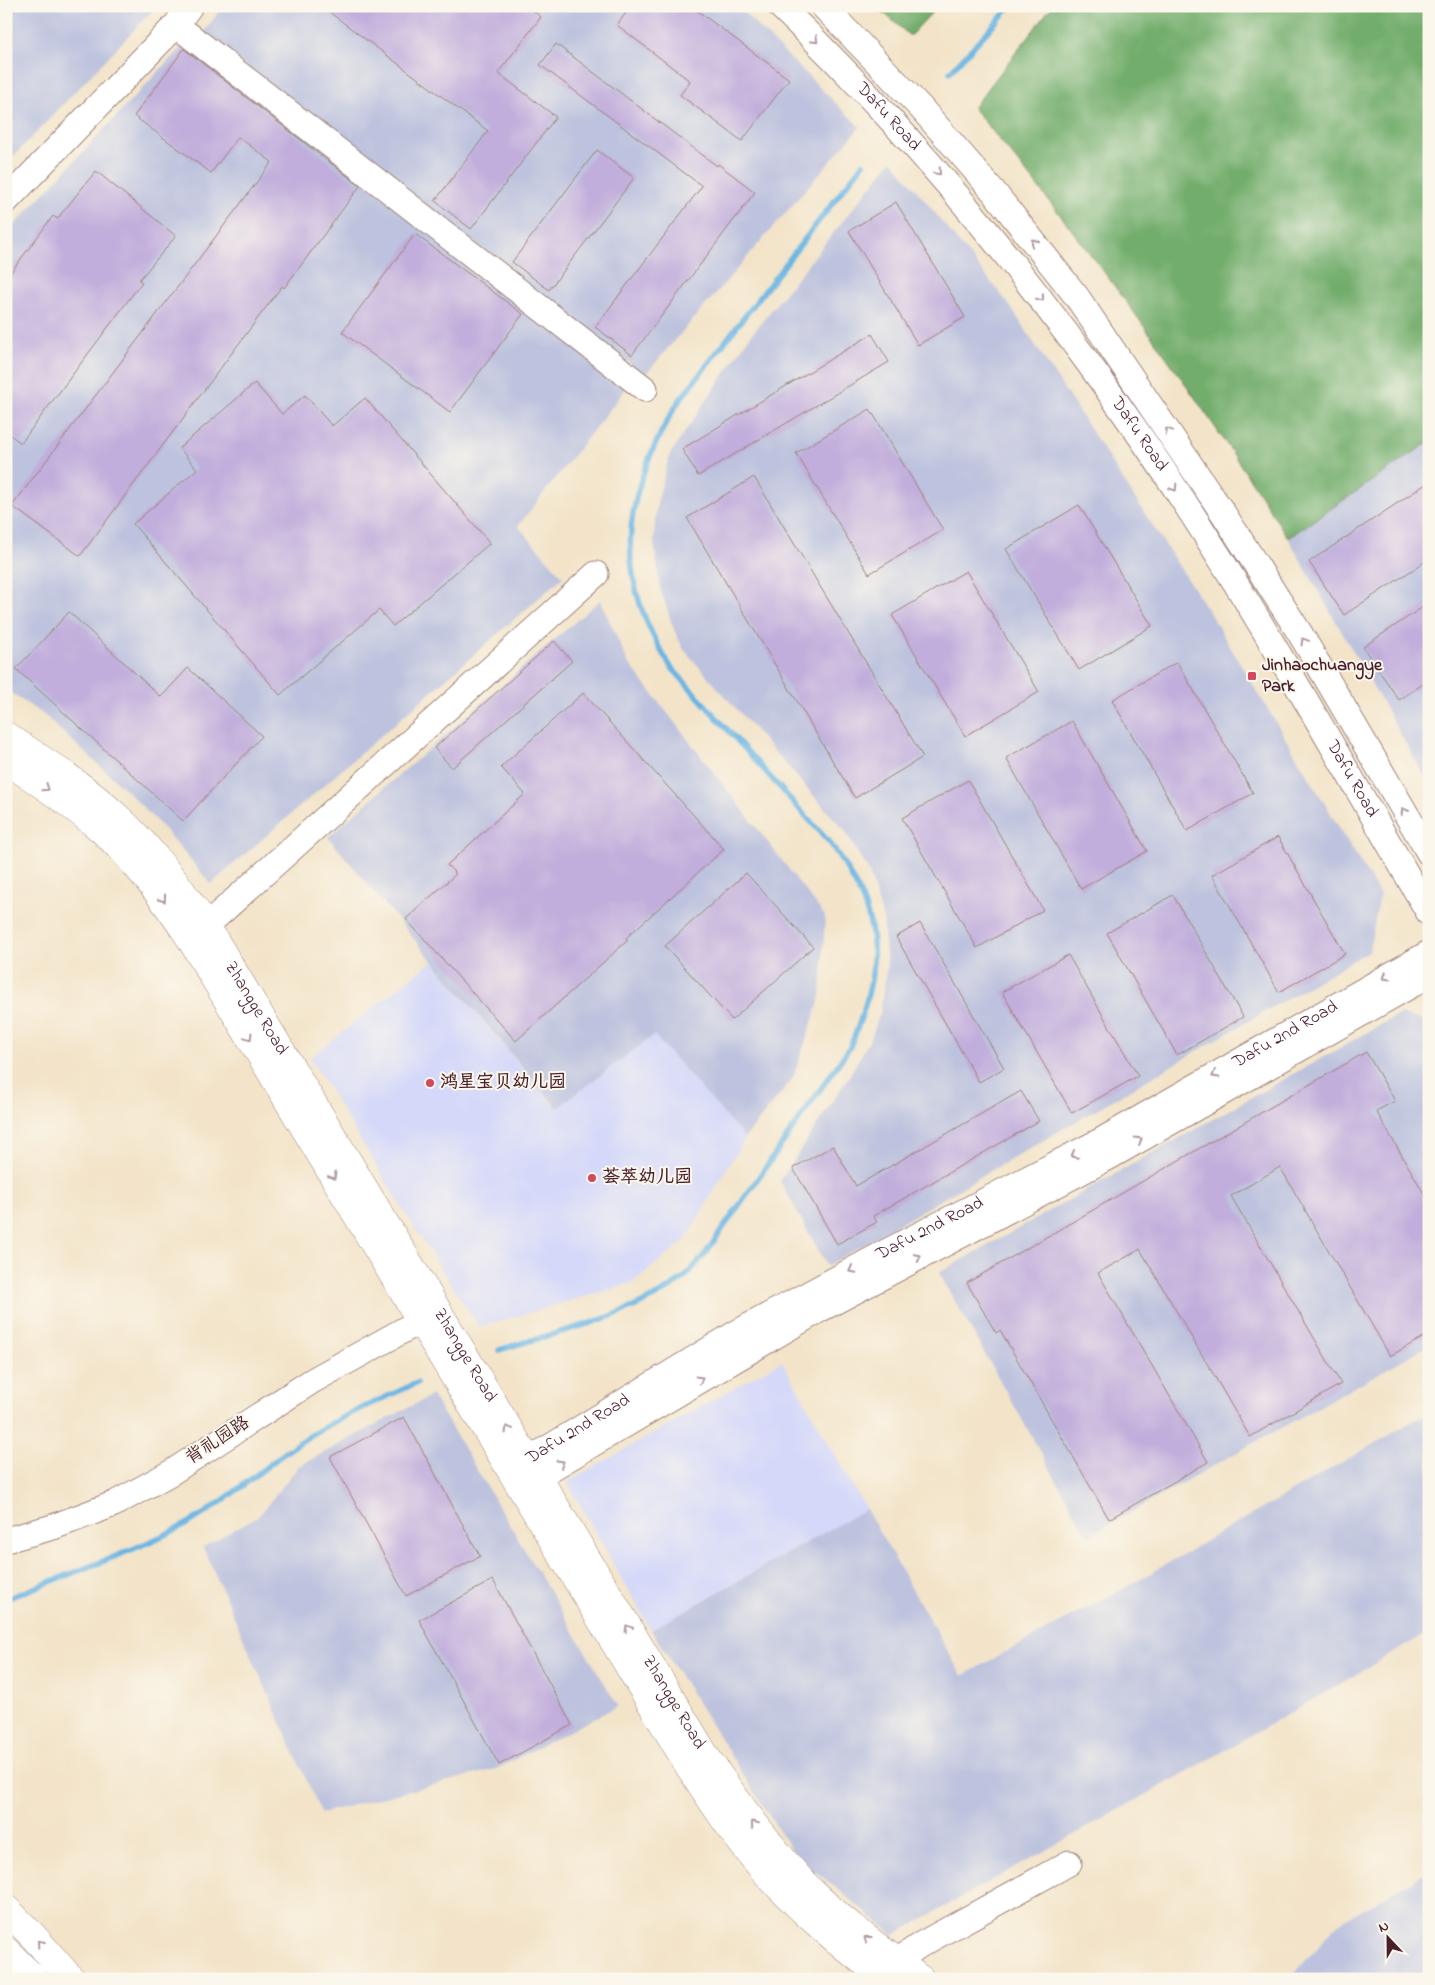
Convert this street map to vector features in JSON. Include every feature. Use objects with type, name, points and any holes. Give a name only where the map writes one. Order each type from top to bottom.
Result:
[{"type":"main road","name":"Zhangge Road","points":[[6,736],[77,785],[116,816],[146,846],[180,888],[206,926],[527,1472],[706,1757],[742,1809],[811,1890],[854,1929],[888,1974],[920,1979]]},
{"type":"main road","name":"Zhangge Road","points":[[6,760],[65,801],[102,830],[162,897],[189,936],[420,1321],[527,1472]]},
{"type":"main road","points":[[6,1909],[71,1979]]},
{"type":"main road","points":[[6,1951],[34,1979]]},
{"type":"street","name":"Dafu Road","points":[[780,6],[899,127],[970,209],[1054,314],[1126,416],[1219,558],[1429,913]]},
{"type":"street","name":"Dafu Road","points":[[823,6],[940,129],[994,192],[1077,297],[1223,513],[1296,627],[1429,853]]},
{"type":"street","points":[[6,201],[183,16],[645,389]]},
{"type":"street","points":[[206,926],[596,574]]},
{"type":"street","name":"Dafu 2nd Road","points":[[527,1472],[738,1332],[884,1252],[1102,1140],[1429,953]]},
{"type":"street","name":"Dafu 2nd Road","points":[[527,1472],[801,1320],[1111,1156],[1429,975]]},
{"type":"street","name":"背礼园路","points":[[6,1540],[52,1527],[114,1504],[172,1472],[312,1381],[420,1321]]},
{"type":"street","points":[[888,1974],[920,1945],[1069,1863]]},
{"type":"shaded area","points":[[6,6],[157,6],[6,164]]},
{"type":"shaded area","points":[[223,6],[737,6],[860,127],[645,375],[203,33]]},
{"type":"shaded area","points":[[185,43],[628,386],[518,526],[563,577],[211,884],[162,827],[124,788],[44,715],[6,690],[6,234]]},
{"type":"shaded area","points":[[892,160],[1008,303],[1214,620],[1380,895],[1369,951],[827,1266],[780,1181],[848,1078],[872,1036],[880,1013],[887,965],[883,918],[869,872],[845,831],[684,650],[674,630],[660,588],[654,543],[655,520],[658,498],[670,454],[748,339]]},
{"type":"shaded area","points":[[1429,442],[1429,784],[1288,538]]},
{"type":"shaded area","points":[[600,600],[628,662],[825,916],[821,996],[793,1078],[745,1138],[654,1035],[557,1108],[328,837]]},
{"type":"shaded area","name":"荟萃幼儿园","points":[[432,961],[556,1108],[655,1034],[745,1138],[685,1241],[632,1283],[479,1327],[409,1219],[310,1058]]},
{"type":"shaded area","points":[[1400,1014],[1429,1022],[1429,1345],[1088,1536],[939,1273]]},
{"type":"shaded area","points":[[782,1361],[866,1509],[651,1630],[567,1482]]},
{"type":"shaded area","points":[[432,1395],[618,1706],[496,1769],[321,1813],[203,1547],[258,1516],[299,1466]]},
{"type":"shaded area","points":[[1429,1412],[1429,1632],[1235,1745],[894,1935],[794,1854],[651,1630],[866,1509],[962,1676],[1139,1580]]},
{"type":"shaded area","points":[[1429,1870],[1429,1979],[1290,1979],[1336,1925]]},
{"type":"green space","points":[[876,6],[938,6],[910,36]]},
{"type":"green space","points":[[1052,6],[1429,6],[1429,442],[1288,538],[1214,426],[1138,317],[1016,159],[973,108]]},
{"type":"building","points":[[321,6],[527,6],[541,17],[498,73],[556,117],[471,229],[435,201],[488,131]]},
{"type":"building","points":[[631,6],[691,6],[789,79],[742,141],[680,95],[690,81],[617,25]]},
{"type":"building","points":[[556,44],[717,166],[718,164],[755,192],[632,355],[595,327],[702,186],[540,65]]},
{"type":"building","points":[[184,49],[360,186],[284,288],[282,286],[80,556],[12,506],[272,162],[238,137],[211,173],[134,116]]},
{"type":"building","points":[[597,150],[634,178],[549,290],[512,262]]},
{"type":"building","points":[[96,171],[176,236],[139,280],[142,282],[21,443],[6,432],[6,279],[53,216],[57,219]]},
{"type":"building","points":[[896,202],[965,317],[918,345],[849,231]]},
{"type":"building","points":[[415,234],[523,314],[450,412],[342,332]]},
{"type":"building","points":[[872,334],[889,362],[698,476],[682,449]]},
{"type":"building","points":[[255,383],[282,414],[305,395],[332,426],[365,398],[490,543],[393,626],[379,610],[280,695],[133,524],[197,469],[179,448]]},
{"type":"building","points":[[870,409],[943,530],[869,574],[796,453]]},
{"type":"building","points":[[754,477],[923,757],[855,798],[687,518]]},
{"type":"building","points":[[1429,482],[1429,559],[1344,615],[1309,562]]},
{"type":"building","points":[[1079,505],[1152,626],[1079,670],[1006,549]]},
{"type":"building","points":[[966,571],[1039,692],[965,736],[892,615]]},
{"type":"building","points":[[1429,603],[1429,680],[1399,700],[1363,647]]},
{"type":"building","points":[[69,612],[161,697],[188,668],[262,736],[183,821],[16,669]]},
{"type":"building","points":[[554,641],[572,661],[452,768],[434,748]]},
{"type":"building","points":[[1177,662],[1253,793],[1187,831],[1112,700]]},
{"type":"building","points":[[583,693],[724,849],[626,938],[628,940],[516,1041],[406,919],[456,874],[447,865],[525,794],[501,767]]},
{"type":"building","points":[[1072,721],[1147,851],[1081,889],[1006,758]]},
{"type":"building","points":[[968,780],[1043,910],[977,948],[902,818]]},
{"type":"building","points":[[1278,837],[1345,954],[1279,992],[1212,875]]},
{"type":"building","points":[[746,873],[813,947],[732,1020],[665,946]]},
{"type":"building","points":[[1173,895],[1243,1017],[1177,1055],[1107,933]]},
{"type":"building","points":[[920,923],[1004,1068],[979,1082],[896,937]]},
{"type":"building","points":[[1068,955],[1138,1076],[1072,1113],[1002,992]]},
{"type":"building","points":[[1366,1052],[1395,1101],[1376,1111],[1429,1202],[1429,1334],[1390,1356],[1280,1167],[1231,1196],[1341,1384],[1250,1437],[1140,1249],[1098,1273],[1208,1462],[1109,1519],[1000,1330],[996,1333],[967,1283]]},
{"type":"building","points":[[1021,1091],[1039,1121],[873,1216],[877,1222],[837,1244],[793,1168],[833,1146],[856,1186]]},
{"type":"building","points":[[404,1417],[480,1556],[406,1596],[330,1457]]},
{"type":"building","points":[[493,1580],[572,1725],[499,1765],[419,1620]]},
{"type":"waterway","points":[[950,72],[1011,6]]},
{"type":"waterway","points":[[499,1350],[570,1330],[617,1314],[661,1293],[681,1280],[705,1254],[850,1047],[861,1017],[869,990],[873,965],[873,942],[869,919],[860,895],[848,870],[830,843],[671,667],[651,633],[638,599],[632,566],[631,534],[635,501],[645,468],[660,435],[679,401],[863,164]]},
{"type":"waterway","points":[[6,1599],[119,1555],[185,1525],[212,1508],[317,1431],[417,1383]]},
{"type":"place","name":"Jinhaochuangye Park","points":[[1252,676]]},
{"type":"place","name":"鸿星宝贝幼儿园","points":[[430,1083]]},
{"type":"place","name":"荟萃幼儿园","points":[[592,1178]]}]
